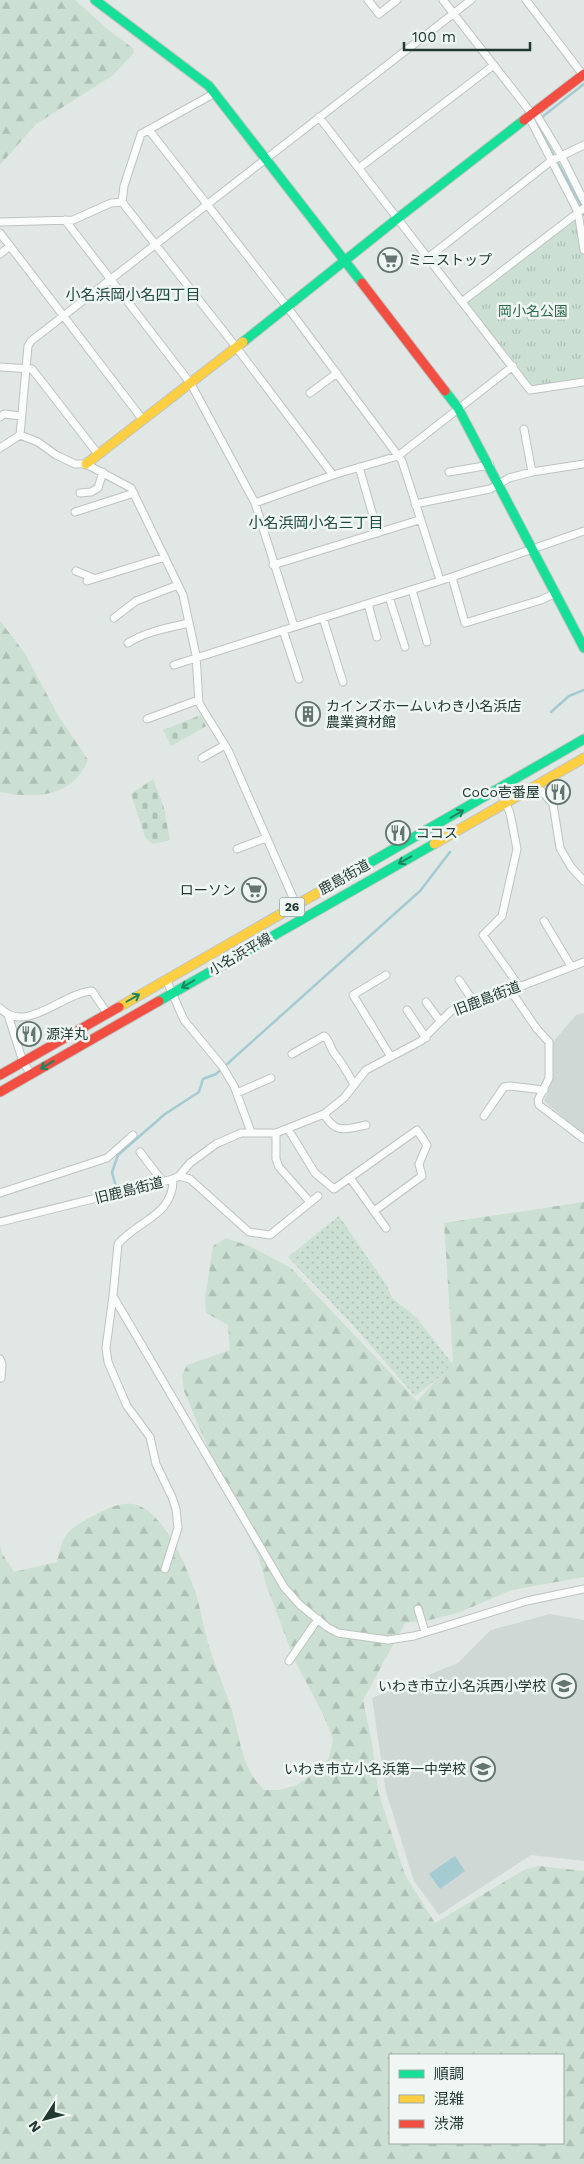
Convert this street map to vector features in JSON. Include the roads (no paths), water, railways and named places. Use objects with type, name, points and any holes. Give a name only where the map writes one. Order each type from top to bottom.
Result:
[{"type":"street","points":[[95,0],[176,60],[215,93],[458,408],[490,465],[584,648]]},
{"type":"street","points":[[368,0],[379,14],[397,0]]},
{"type":"street","points":[[443,0],[532,114],[581,210],[584,250]]},
{"type":"street","points":[[20,435],[28,346],[31,341],[471,0]]},
{"type":"street","points":[[86,464],[288,308],[398,218],[584,74],[526,0]]},
{"type":"street","points":[[359,168],[494,65]]},
{"type":"street","points":[[215,93],[141,134],[124,186],[122,202],[236,347],[333,475]]},
{"type":"street","points":[[532,114],[556,158],[584,201]]},
{"type":"street","points":[[319,117],[530,390],[584,382]]},
{"type":"street","points":[[149,130],[288,308],[402,461],[419,520],[440,580]]},
{"type":"street","points":[[428,257],[556,158],[584,145]]},
{"type":"street","points":[[0,222],[73,220],[111,204],[122,202]]},
{"type":"street","points":[[463,301],[581,210]]},
{"type":"street","points":[[65,220],[190,384],[255,503],[294,626]]},
{"type":"street","points":[[0,233],[143,420]]},
{"type":"street","points":[[0,254],[10,246]]},
{"type":"street","points":[[255,503],[333,475],[398,456],[513,366]]},
{"type":"street","points":[[0,367],[32,369],[98,454]]},
{"type":"street","points":[[310,393],[337,373]]},
{"type":"street","points":[[0,417],[4,414],[21,416]]},
{"type":"street","points":[[524,429],[532,472]]},
{"type":"street","points":[[0,448],[20,435]]},
{"type":"street","points":[[20,435],[38,442],[56,455],[75,464],[86,464],[129,486],[134,492],[183,595],[196,658],[198,700],[225,745],[302,918]]},
{"type":"street","points":[[415,504],[490,489],[509,478],[532,472],[584,464]]},
{"type":"street","points":[[449,472],[490,465]]},
{"type":"street","points":[[359,467],[378,533]]},
{"type":"street","points":[[80,493],[92,492],[98,488],[102,472]]},
{"type":"street","points":[[75,512],[134,492]]},
{"type":"street","points":[[274,565],[419,520]]},
{"type":"street","points":[[174,665],[452,577],[584,531]]},
{"type":"street","points":[[76,571],[90,579],[165,557]]},
{"type":"street","points":[[452,577],[465,623],[541,600],[556,593]]},
{"type":"street","points":[[114,618],[136,601],[178,585]]},
{"type":"street","points":[[412,590],[428,642]]},
{"type":"street","points":[[389,597],[405,647]]},
{"type":"street","points":[[368,604],[377,637]]},
{"type":"street","points":[[323,618],[343,682]]},
{"type":"street","points":[[128,643],[138,637],[159,630],[189,623]]},
{"type":"street","points":[[283,630],[299,679]]},
{"type":"street","points":[[147,719],[198,700]]},
{"type":"street","name":"鹿島街道","points":[[0,1075],[584,739]]},
{"type":"street","points":[[202,758],[225,745]]},
{"type":"street","name":"小名浜平線","points":[[0,1092],[584,758]]},
{"type":"street","points":[[536,785],[553,804],[560,848],[566,861],[584,881]]},
{"type":"street","points":[[499,789],[510,813],[516,849],[502,916],[483,935],[519,986]]},
{"type":"street","points":[[238,849],[266,838]]},
{"type":"street","points":[[544,921],[571,966]]},
{"type":"street","name":"旧鹿島街道","points":[[0,1222],[163,1182],[176,1177],[190,1163],[216,1144],[241,1133],[276,1132],[324,1114],[344,1098],[366,1070],[426,1038],[451,1011],[584,962]]},
{"type":"street","points":[[386,975],[353,995],[391,1057]]},
{"type":"street","points":[[166,979],[184,1020],[224,1068],[237,1093],[252,1132]]},
{"type":"street","points":[[459,980],[474,1002]]},
{"type":"street","points":[[510,990],[537,1029],[549,1042],[548,1078],[538,1100],[539,1105],[584,1139]]},
{"type":"street","points":[[3,1011],[20,1018],[27,1018],[58,1003],[92,992],[107,1013]]},
{"type":"street","points":[[426,1002],[440,1021]]},
{"type":"street","points":[[407,1010],[426,1038]]},
{"type":"street","points":[[3,1011],[23,1062],[31,1074]]},
{"type":"street","points":[[292,1054],[324,1036],[327,1038],[334,1053],[340,1058],[354,1084]]},
{"type":"street","points":[[237,1093],[271,1078]]},
{"type":"street","points":[[484,1116],[504,1087],[544,1090]]},
{"type":"street","points":[[324,1114],[331,1126],[342,1130],[366,1125]]},
{"type":"street","points":[[288,1128],[315,1173],[334,1189],[417,1130],[426,1145],[419,1164],[422,1176],[374,1211]]},
{"type":"street","points":[[276,1132],[276,1160],[310,1202]]},
{"type":"street","points":[[0,1194],[107,1158],[133,1135]]},
{"type":"street","points":[[140,1152],[163,1182]]},
{"type":"street","points":[[165,1569],[178,1528],[176,1509],[156,1464],[150,1436],[128,1406],[108,1362],[106,1348],[118,1244],[138,1226],[164,1208],[173,1189],[176,1177],[190,1179],[249,1232],[270,1235],[318,1196]]},
{"type":"street","points":[[350,1178],[386,1228]]},
{"type":"street","points":[[113,1296],[284,1587],[300,1605],[327,1627],[338,1632],[371,1639],[402,1638],[528,1601],[584,1589]]},
{"type":"street","points":[[0,1359],[2,1364],[1,1378]]},
{"type":"street","points":[[418,1609],[425,1632]]},
{"type":"street","points":[[290,1661],[318,1619]]},
{"type":"water","points":[[455,1856],[465,1871],[440,1889],[429,1874]]},
{"type":"waterway","points":[[584,84],[537,121],[537,125],[583,209],[584,215]]},
{"type":"waterway","points":[[551,712],[569,696],[584,690]]},
{"type":"waterway","points":[[116,1187],[112,1172],[118,1155],[165,1114],[199,1092],[203,1079],[216,1074],[420,891],[450,852]]},
{"type":"place","name":"ミニストップ","points":[[390,260]]},
{"type":"place","name":"カインズホームいわき小名浜店 農業資材館","points":[[308,714]]},
{"type":"place","name":"CoCo壱番屋","points":[[558,792]]},
{"type":"place","name":"ココス","points":[[398,833]]},
{"type":"place","name":"ローソン","points":[[254,890]]},
{"type":"place","name":"源洋丸","points":[[29,1034]]},
{"type":"place","name":"いわき市立小名浜西小学校","points":[[564,1686]]},
{"type":"place","name":"いわき市立小名浜第一中学校","points":[[483,1769]]},
{"type":"district","name":"小名浜岡小名四丁目","points":[[133,295]]},
{"type":"district","name":"小名浜岡小名三丁目","points":[[316,523]]},
{"type":"park label","name":"岡小名公園","points":[[533,311]]}]
